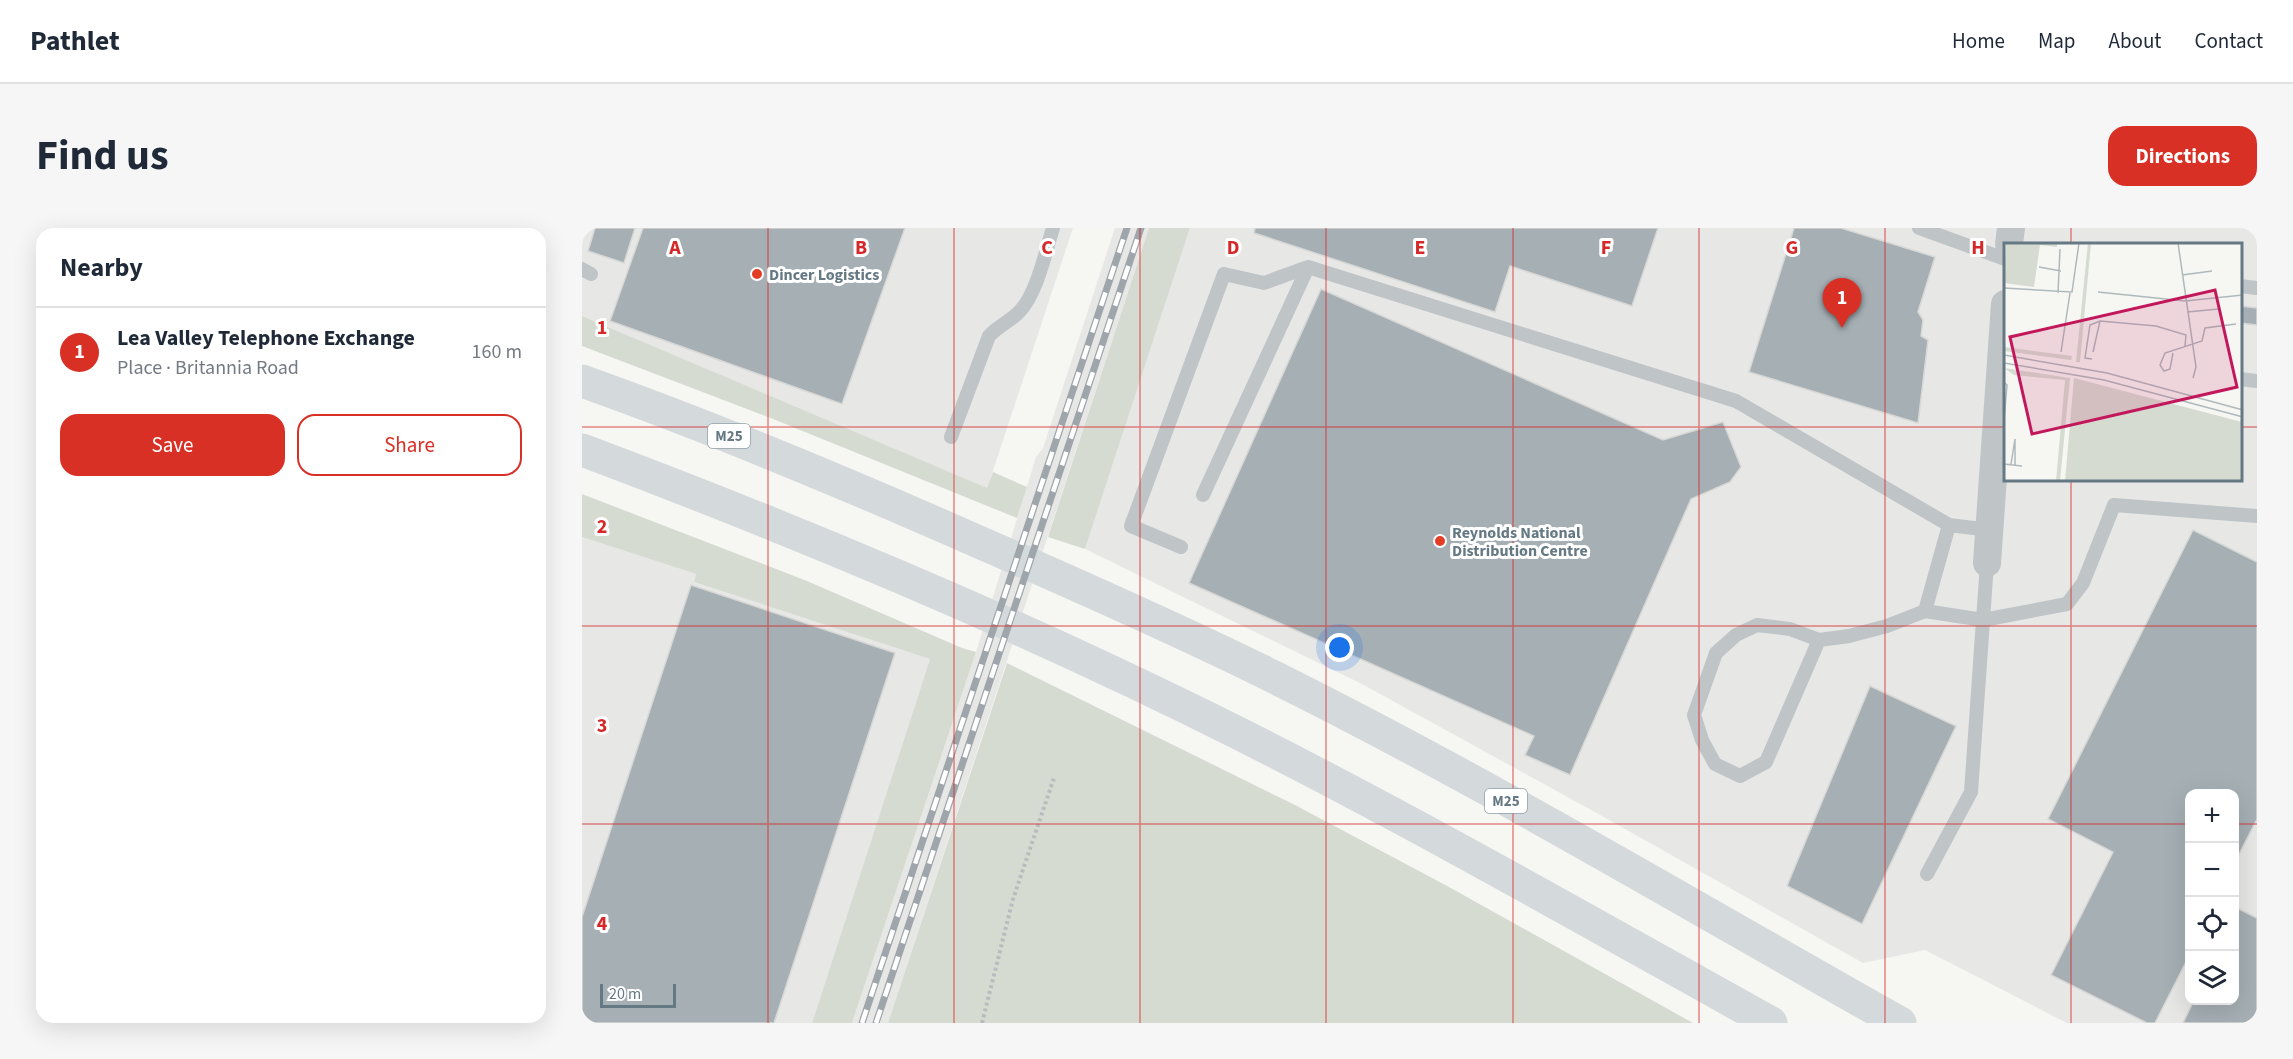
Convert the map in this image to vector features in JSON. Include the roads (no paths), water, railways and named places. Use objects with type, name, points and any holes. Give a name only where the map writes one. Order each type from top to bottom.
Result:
[{"type":"highway","name":"M25","points":[[582,381],[750,444],[994,548],[1274,677],[1541,820],[1900,1023]]},
{"type":"highway","points":[[582,450],[762,519],[975,610],[1237,733],[1350,790],[1772,1023]]},
{"type":"street","points":[[2009,243],[2011,228]]},
{"type":"street","points":[[1987,563],[2004,353]]},
{"type":"lane","points":[[951,436],[989,336],[1018,313],[1030,297],[1053,228]]},
{"type":"lane","points":[[1919,228],[2004,259]]},
{"type":"lane","points":[[1203,495],[1308,267]]},
{"type":"lane","points":[[1181,547],[1131,526],[1224,274],[1264,283],[1308,267],[1736,401],[1949,525],[1990,530]]},
{"type":"lane","points":[[2242,286],[2257,288]]},
{"type":"lane","points":[[1819,640],[1766,762],[1740,776],[1715,764],[1702,740],[1694,715],[1716,653],[1736,635],[1757,625],[1790,629],[1819,640],[1849,636],[1887,626],[1925,611],[1983,620],[2067,604],[2083,583],[2114,505],[2257,516]]},
{"type":"lane","points":[[1925,611],[1949,525]]},
{"type":"lane","points":[[1927,874],[1971,792],[1987,563]]},
{"type":"railway","points":[[862,1023],[1127,228]]},
{"type":"railway","points":[[876,1023],[1141,228]]},
{"type":"place","name":"Dincer Logistics","points":[[757,274]]},
{"type":"place","name":"Lea Valley Telephone Exchange","points":[[1842,328]]},
{"type":"place","name":"Reynolds National Distribution Centre","points":[[1440,541]]}]
